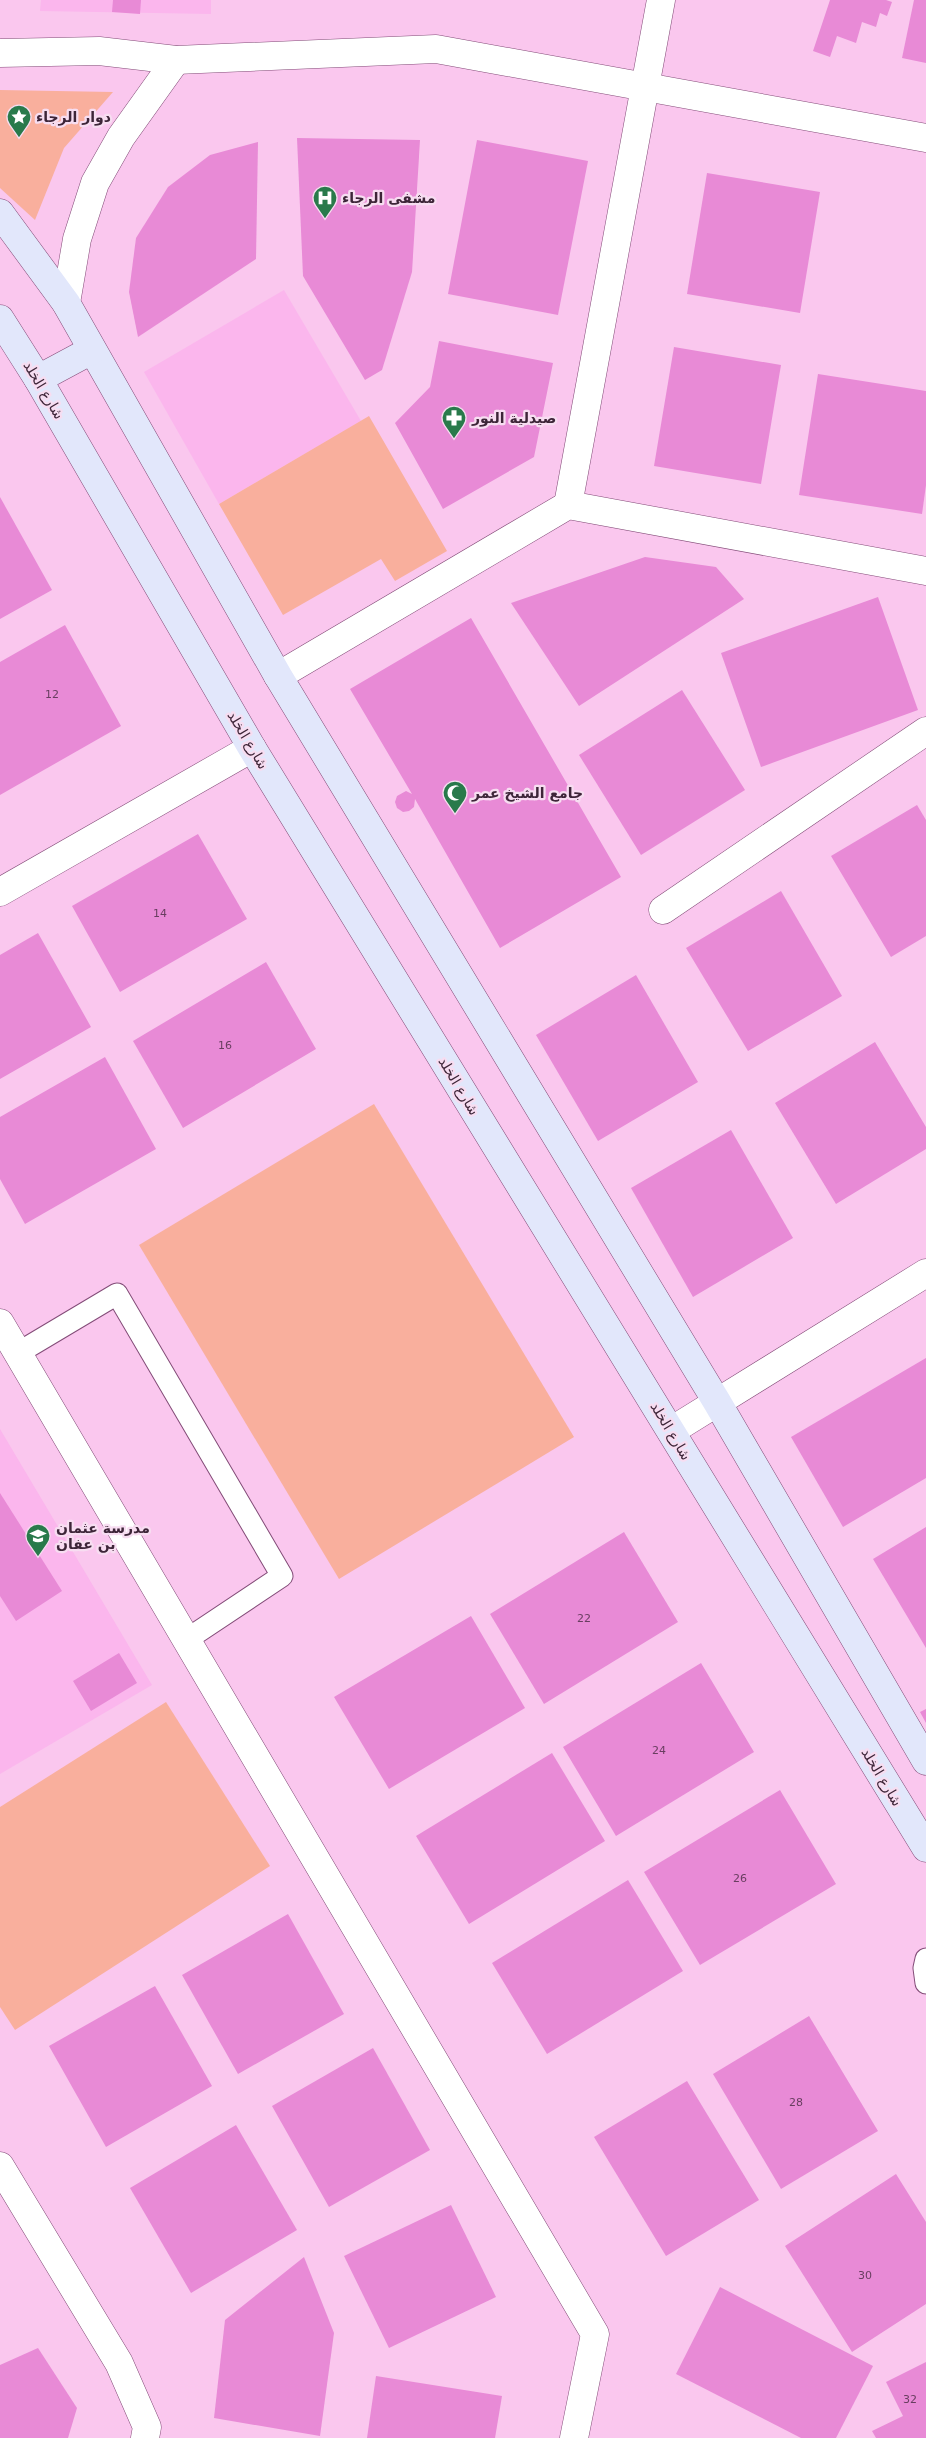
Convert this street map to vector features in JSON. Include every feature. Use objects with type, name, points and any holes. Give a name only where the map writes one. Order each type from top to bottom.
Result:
[{"type":"street","points":[[568,505],[661,0]]},
{"type":"street","points":[[0,53],[99,52],[176,60],[436,49],[926,138]]},
{"type":"street","points":[[66,302],[77,239],[95,183],[121,137],[176,60]]},
{"type":"street","points":[[0,213],[66,302],[278,676],[718,1402],[926,1761]]},
{"type":"street","name":"شارع الخلد","points":[[0,318],[38,379],[252,748],[926,1848]]},
{"type":"street","points":[[38,379],[92,350]]},
{"type":"street","points":[[278,676],[568,505],[926,571]]},
{"type":"street","points":[[663,910],[926,731]]},
{"type":"street","points":[[0,892],[252,748]]},
{"type":"street","points":[[671,1431],[926,1273]]},
{"type":"street","points":[[0,1323],[595,2334],[574,2438]]},
{"type":"street","points":[[0,2166],[119,2363],[147,2427],[144,2438]]},
{"type":"lane","points":[[18,1353],[117,1294],[282,1576],[186,1640]]},
{"type":"lane","points":[[926,1959],[924,1968],[926,1983]]},
{"type":"shaded area","points":[[41,0],[211,0],[211,14],[40,11]]},
{"type":"shaded area","points":[[0,90],[113,92],[64,148],[35,220],[0,188]]},
{"type":"shaded area","points":[[284,290],[361,421],[219,504],[144,372]]},
{"type":"shaded area","points":[[369,416],[447,551],[395,581],[381,559],[283,615],[219,504]]},
{"type":"shaded area","points":[[374,1104],[574,1437],[339,1579],[139,1245]]},
{"type":"shaded area","name":"مدرسة عثمان بن عفان","points":[[0,1429],[152,1685],[0,1774]]},
{"type":"shaded area","points":[[166,1702],[270,1866],[15,2030],[0,2007],[0,1807]]},
{"type":"building","points":[[113,0],[141,0],[140,14],[112,12]]},
{"type":"building","points":[[830,0],[886,0],[892,2],[887,16],[880,13],[876,27],[862,22],[856,43],[837,36],[830,57],[813,51]]},
{"type":"building","points":[[914,0],[926,0],[926,63],[902,58]]},
{"type":"building","points":[[297,138],[420,140],[412,272],[382,370],[365,380],[303,276]]},
{"type":"building","points":[[477,140],[588,161],[558,315],[448,294]]},
{"type":"building","points":[[258,142],[256,259],[138,337],[129,292],[136,238],[168,187],[210,155]]},
{"type":"building","points":[[707,173],[820,192],[800,313],[687,294]]},
{"type":"building","points":[[439,341],[553,363],[534,457],[443,509],[395,423],[430,387]]},
{"type":"building","points":[[674,347],[781,365],[761,484],[654,466]]},
{"type":"building","points":[[818,374],[926,391],[926,485],[922,514],[799,495]]},
{"type":"building","points":[[0,497],[52,590],[0,619]]},
{"type":"building","points":[[645,557],[716,567],[744,599],[579,706],[511,603]]},
{"type":"building","points":[[878,597],[918,710],[761,767],[721,653]]},
{"type":"building","points":[[471,618],[621,877],[500,948],[415,799],[414,807],[409,811],[403,812],[397,808],[395,802],[397,796],[406,791],[412,794],[350,689]]},
{"type":"building","points":[[65,625],[121,726],[0,795],[0,662]]},
{"type":"building","points":[[682,690],[745,790],[641,855],[579,755]]},
{"type":"building","points":[[917,805],[926,820],[926,936],[891,957],[831,856]]},
{"type":"building","points":[[198,834],[247,919],[120,992],[72,906]]},
{"type":"building","points":[[781,891],[842,996],[748,1051],[686,948]]},
{"type":"building","points":[[38,933],[91,1027],[0,1079],[0,955]]},
{"type":"building","points":[[266,962],[316,1049],[183,1128],[133,1041]]},
{"type":"building","points":[[636,975],[698,1082],[598,1141],[536,1035]]},
{"type":"building","points":[[875,1042],[926,1127],[926,1149],[836,1204],[775,1103]]},
{"type":"building","points":[[105,1057],[156,1149],[25,1224],[0,1179],[0,1117]]},
{"type":"building","points":[[731,1130],[793,1238],[693,1297],[631,1188]]},
{"type":"building","points":[[926,1358],[926,1478],[843,1527],[791,1437]]},
{"type":"building","points":[[0,1493],[62,1591],[16,1621],[0,1596]]},
{"type":"building","points":[[926,1527],[926,1648],[873,1559]]},
{"type":"building","points":[[624,1532],[678,1622],[544,1704],[490,1614]]},
{"type":"building","points":[[471,1616],[525,1708],[389,1789],[334,1697]]},
{"type":"building","points":[[119,1653],[137,1683],[91,1711],[73,1681]]},
{"type":"building","points":[[701,1663],[754,1752],[616,1836],[563,1747]]},
{"type":"building","points":[[926,1709],[926,1723],[920,1712]]},
{"type":"building","points":[[552,1753],[605,1841],[469,1924],[416,1836]]},
{"type":"building","points":[[780,1790],[836,1884],[700,1965],[644,1872]]},
{"type":"building","points":[[628,1880],[683,1971],[547,2054],[492,1963]]},
{"type":"building","points":[[288,1914],[344,2014],[238,2074],[182,1975]]},
{"type":"building","points":[[155,1986],[212,2086],[106,2147],[49,2046]]},
{"type":"building","points":[[809,2016],[878,2131],[781,2189],[713,2074]]},
{"type":"building","points":[[373,2048],[430,2150],[329,2207],[272,2106]]},
{"type":"building","points":[[687,2081],[759,2200],[666,2256],[594,2137]]},
{"type":"building","points":[[236,2125],[297,2230],[191,2293],[130,2188]]},
{"type":"building","points":[[896,2174],[926,2222],[926,2304],[852,2352],[785,2246]]},
{"type":"building","points":[[451,2205],[496,2297],[389,2348],[344,2256]]},
{"type":"building","points":[[304,2257],[334,2333],[320,2436],[214,2418],[225,2320]]},
{"type":"building","points":[[720,2287],[873,2366],[836,2438],[801,2438],[676,2374]]},
{"type":"building","points":[[38,2348],[77,2408],[68,2438],[0,2438],[0,2365]]},
{"type":"building","points":[[926,2362],[926,2438],[876,2438],[872,2431],[903,2416],[886,2382]]},
{"type":"building","points":[[376,2376],[502,2396],[495,2438],[367,2438]]},
{"type":"place","name":"دوار الرجاء","points":[[19,138]]},
{"type":"place","name":"مشفى الرجاء","points":[[325,219]]},
{"type":"place","name":"صيدلية النور","points":[[454,439]]},
{"type":"place","name":"جامع الشيخ عمر","points":[[455,814]]},
{"type":"place","name":"مدرسة عثمان بن عفان","points":[[38,1557]]}]
